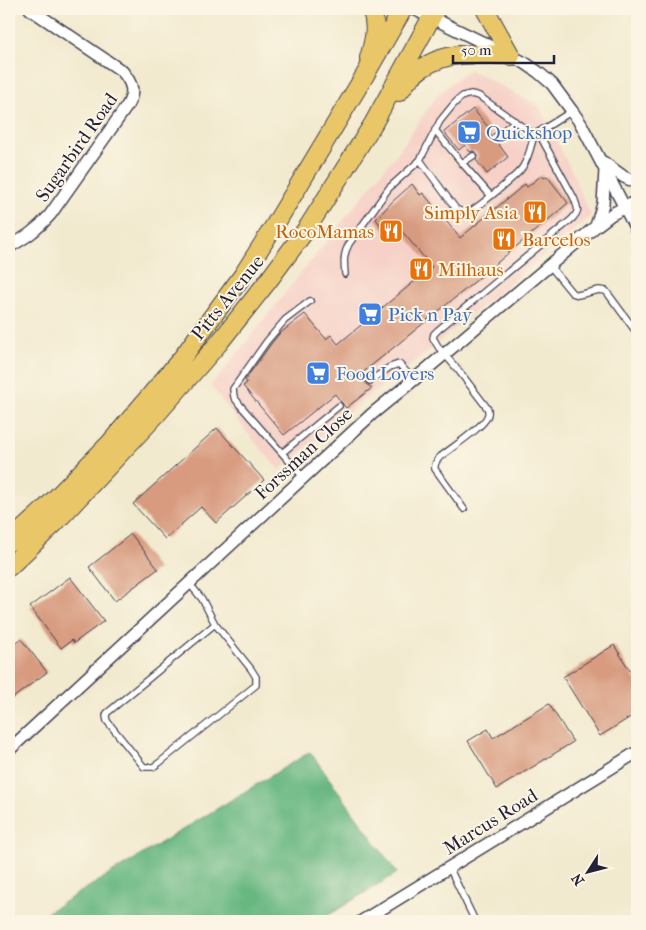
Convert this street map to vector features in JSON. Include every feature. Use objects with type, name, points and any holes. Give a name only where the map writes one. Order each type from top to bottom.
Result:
[{"type":"main road","points":[[365,75],[375,30],[374,16],[371,9]]},
{"type":"main road","name":"Pitts Avenue","points":[[9,542],[44,510],[110,443],[182,358],[243,275],[276,223],[403,9]]},
{"type":"main road","points":[[485,9],[511,55]]},
{"type":"main road","name":"Pitts Avenue","points":[[9,567],[102,475],[218,344],[268,281],[308,227],[373,124],[433,13]]},
{"type":"main road","points":[[373,124],[411,77],[428,64],[443,57],[459,54],[511,55]]},
{"type":"street","name":"Sugarbird Road","points":[[9,247],[40,227],[50,215],[132,97],[132,88],[128,78],[122,71],[30,9]]},
{"type":"street","points":[[414,9],[433,13],[524,62],[552,84],[572,110],[637,231]]},
{"type":"street","points":[[602,164],[637,183]]},
{"type":"street","points":[[596,227],[603,204],[602,164]]},
{"type":"street","name":"Forssman Close","points":[[9,750],[372,414],[612,214],[637,201]]},
{"type":"street","name":"Marcus Road","points":[[362,921],[637,752]]},
{"type":"lane","points":[[345,274],[344,256],[349,244],[389,188],[420,160],[440,121],[463,96],[471,94],[479,96],[536,133],[574,198],[578,209],[577,214],[572,219],[434,334],[434,338],[445,354],[488,409],[487,418],[481,425],[440,457],[434,465],[464,509]]},
{"type":"lane","points":[[420,160],[456,209],[467,213],[491,196],[523,168],[536,133],[572,110]]},
{"type":"lane","points":[[494,138],[515,121]]},
{"type":"lane","points":[[435,130],[491,196]]},
{"type":"lane","points":[[462,163],[472,156]]},
{"type":"lane","points":[[550,266],[572,293],[578,295],[599,290],[606,291],[637,333]]},
{"type":"lane","points":[[303,477],[240,405],[234,397],[233,390],[267,341],[285,320],[310,301]]},
{"type":"lane","points":[[370,381],[390,366],[399,364],[414,380]]},
{"type":"lane","points":[[282,453],[339,406]]},
{"type":"lane","points":[[189,584],[202,599],[215,624],[251,669],[256,677],[256,685],[159,764],[152,767],[144,767],[107,721],[107,713],[215,624]]},
{"type":"lane","points":[[449,867],[475,921]]},
{"type":"shaded area","points":[[469,69],[539,106],[573,174],[591,216],[428,352],[371,394],[279,470],[211,386],[402,147],[437,95]]},
{"type":"green space","points":[[310,752],[397,873],[319,921],[33,921]]},
{"type":"building","points":[[473,109],[488,127],[486,129],[491,135],[490,141],[497,142],[508,157],[487,174],[476,160],[477,153],[470,152],[465,145],[459,150],[444,132]]},
{"type":"building","points":[[542,175],[544,178],[547,176],[568,203],[361,374],[366,380],[366,384],[372,388],[346,408],[335,394],[284,435],[243,386],[247,383],[245,380],[279,334],[305,314],[326,339],[331,335],[338,344],[432,267],[396,224],[387,234],[376,219],[392,202],[412,184],[420,195],[423,193],[460,238],[525,184],[527,187]]},
{"type":"building","points":[[217,428],[264,480],[216,523],[201,507],[165,539],[133,504]]},
{"type":"building","points":[[131,534],[158,569],[115,601],[89,567]]},
{"type":"building","points":[[70,577],[104,621],[74,643],[72,640],[61,648],[30,607]]},
{"type":"building","points":[[21,639],[47,672],[9,701],[9,648]]},
{"type":"building","points":[[614,645],[637,682],[637,713],[600,736],[563,677]]},
{"type":"building","points":[[549,704],[573,742],[497,789],[468,741],[488,729],[493,738]]},
{"type":"place","name":"Quickshop","points":[[469,132]]},
{"type":"place","name":"Simply Asia","points":[[535,212]]},
{"type":"place","name":"RocoMamas","points":[[391,231]]},
{"type":"place","name":"Barcelos","points":[[504,239]]},
{"type":"place","name":"Milhaus","points":[[421,269]]},
{"type":"place","name":"Pick n Pay","points":[[370,314]]},
{"type":"place","name":"Food Lovers","points":[[318,373]]}]
